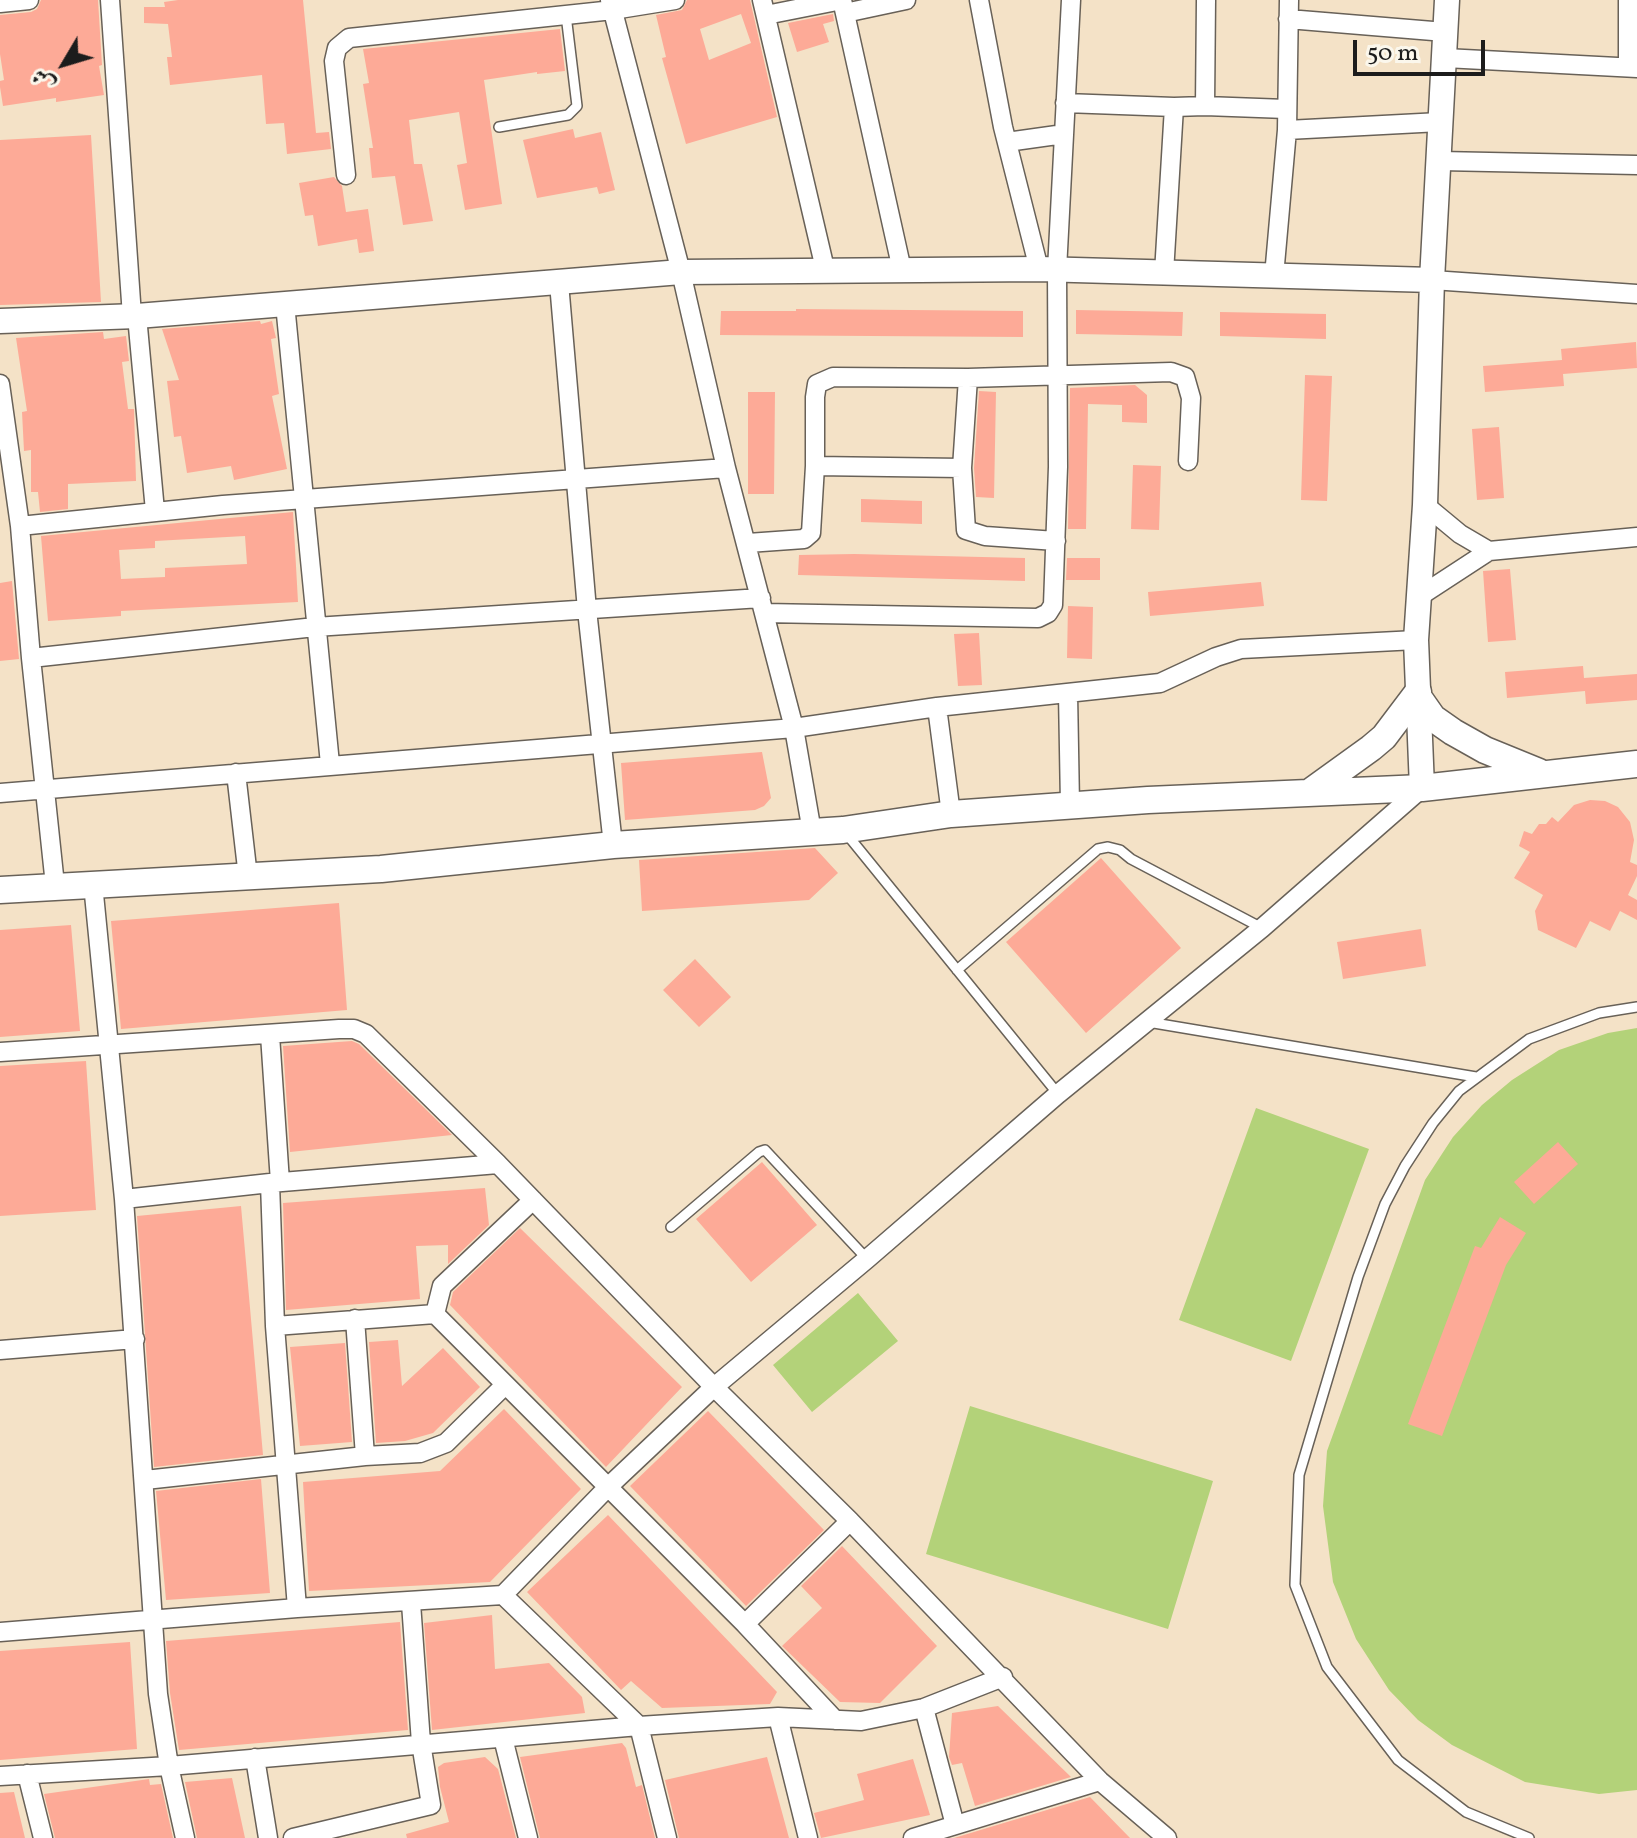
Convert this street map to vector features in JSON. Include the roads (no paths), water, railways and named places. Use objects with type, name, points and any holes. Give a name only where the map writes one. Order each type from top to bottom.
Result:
[{"type":"main road","points":[[1310,792],[1377,743],[1419,695],[1433,718],[1453,732],[1485,750],[1542,773]]},
{"type":"main road","points":[[0,890],[381,869],[613,845],[843,830],[951,814],[1070,805],[1422,788],[1637,764]]},
{"type":"street","points":[[0,3],[29,0]]},
{"type":"street","points":[[110,0],[134,316],[155,511]]},
{"type":"street","points":[[346,175],[334,61],[337,48],[349,38],[566,15],[611,5],[675,0]]},
{"type":"street","points":[[826,273],[764,7],[842,0],[902,270]]},
{"type":"street","points":[[845,13],[906,0]]},
{"type":"street","points":[[31,658],[315,627],[587,610],[762,605],[1038,618],[1048,613],[1055,600],[1059,376],[1048,270],[1007,142],[979,0]]},
{"type":"street","points":[[1048,270],[1064,134],[1071,0]]},
{"type":"street","points":[[1205,106],[1206,0]]},
{"type":"street","points":[[0,1632],[503,1595],[609,1486],[714,1387],[1058,1094],[1262,928],[1422,788],[1417,598],[1425,505],[1432,280],[1447,0]]},
{"type":"street","points":[[1445,58],[1632,67],[1628,0]]},
{"type":"street","points":[[611,5],[794,728],[812,832]]},
{"type":"street","points":[[1274,276],[1287,130],[1289,10],[1445,32]]},
{"type":"street","points":[[1065,103],[1286,109]]},
{"type":"street","points":[[1164,273],[1174,107]]},
{"type":"street","points":[[1287,130],[1440,122]]},
{"type":"street","points":[[1007,142],[1064,134]]},
{"type":"street","points":[[1440,161],[1637,165]]},
{"type":"street","points":[[0,321],[134,316],[681,272],[1048,270],[1432,280],[1637,294]]},
{"type":"street","points":[[559,283],[587,610],[613,845]]},
{"type":"street","points":[[285,304],[330,764]]},
{"type":"street","points":[[748,543],[804,539],[811,533],[815,397],[817,384],[833,377],[968,378],[1171,372],[1185,377],[1191,398],[1188,461]]},
{"type":"street","points":[[968,378],[962,468],[966,530],[985,536],[1056,541]]},
{"type":"street","points":[[0,384],[5,462],[20,526],[55,885]]},
{"type":"street","points":[[815,466],[962,468]]},
{"type":"street","points":[[20,526],[155,511],[726,468]]},
{"type":"street","points":[[1425,505],[1460,534],[1489,551]]},
{"type":"street","points":[[1417,598],[1489,551],[1637,537]]},
{"type":"street","points":[[0,793],[794,728],[937,707],[1160,683],[1241,649],[1416,640]]},
{"type":"street","points":[[1068,693],[1070,805]]},
{"type":"street","points":[[937,707],[951,814]]},
{"type":"street","points":[[236,773],[248,877]]},
{"type":"street","points":[[93,884],[124,1199],[145,1480],[151,1620],[169,1766],[185,1838]]},
{"type":"street","points":[[0,1052],[339,1029],[354,1029],[366,1034],[850,1521],[1100,1781],[1167,1838]]},
{"type":"street","points":[[270,1035],[275,1182],[275,1326],[297,1608]]},
{"type":"street","points":[[124,1199],[275,1182],[498,1164]]},
{"type":"street","points":[[435,1314],[442,1286],[533,1200]]},
{"type":"street","points":[[275,1326],[435,1314],[745,1624],[835,1720]]},
{"type":"street","points":[[355,1319],[365,1456]]},
{"type":"street","points":[[0,1350],[135,1339]]},
{"type":"street","points":[[145,1480],[420,1453],[433,1449],[459,1432],[505,1385]]},
{"type":"street","points":[[745,1624],[850,1521]]},
{"type":"street","points":[[503,1595],[639,1726],[667,1838]]},
{"type":"street","points":[[293,1838],[431,1805],[421,1743],[411,1603]]},
{"type":"street","points":[[0,1776],[169,1766],[421,1743],[778,1717],[861,1721],[924,1708],[1003,1677]]},
{"type":"street","points":[[924,1708],[955,1825]]},
{"type":"street","points":[[778,1717],[808,1838]]},
{"type":"street","points":[[503,1738],[528,1838]]},
{"type":"street","points":[[255,1758],[268,1838]]},
{"type":"street","points":[[27,1774],[43,1838]]},
{"type":"street","points":[[913,1838],[1100,1781]]},
{"type":"lane","points":[[499,127],[568,115],[577,106],[566,15]]},
{"type":"lane","points":[[843,830],[1058,1094]]},
{"type":"lane","points":[[957,970],[1098,849],[1108,847],[1120,850],[1262,928]]},
{"type":"lane","points":[[1529,1838],[1466,1812],[1398,1760],[1327,1667],[1295,1585],[1299,1475],[1358,1277],[1385,1204],[1433,1123],[1459,1091],[1529,1039],[1599,1013],[1637,1007]]},
{"type":"lane","points":[[1146,1021],[1476,1077]]},
{"type":"lane","points":[[671,1227],[765,1150],[867,1259]]}]
